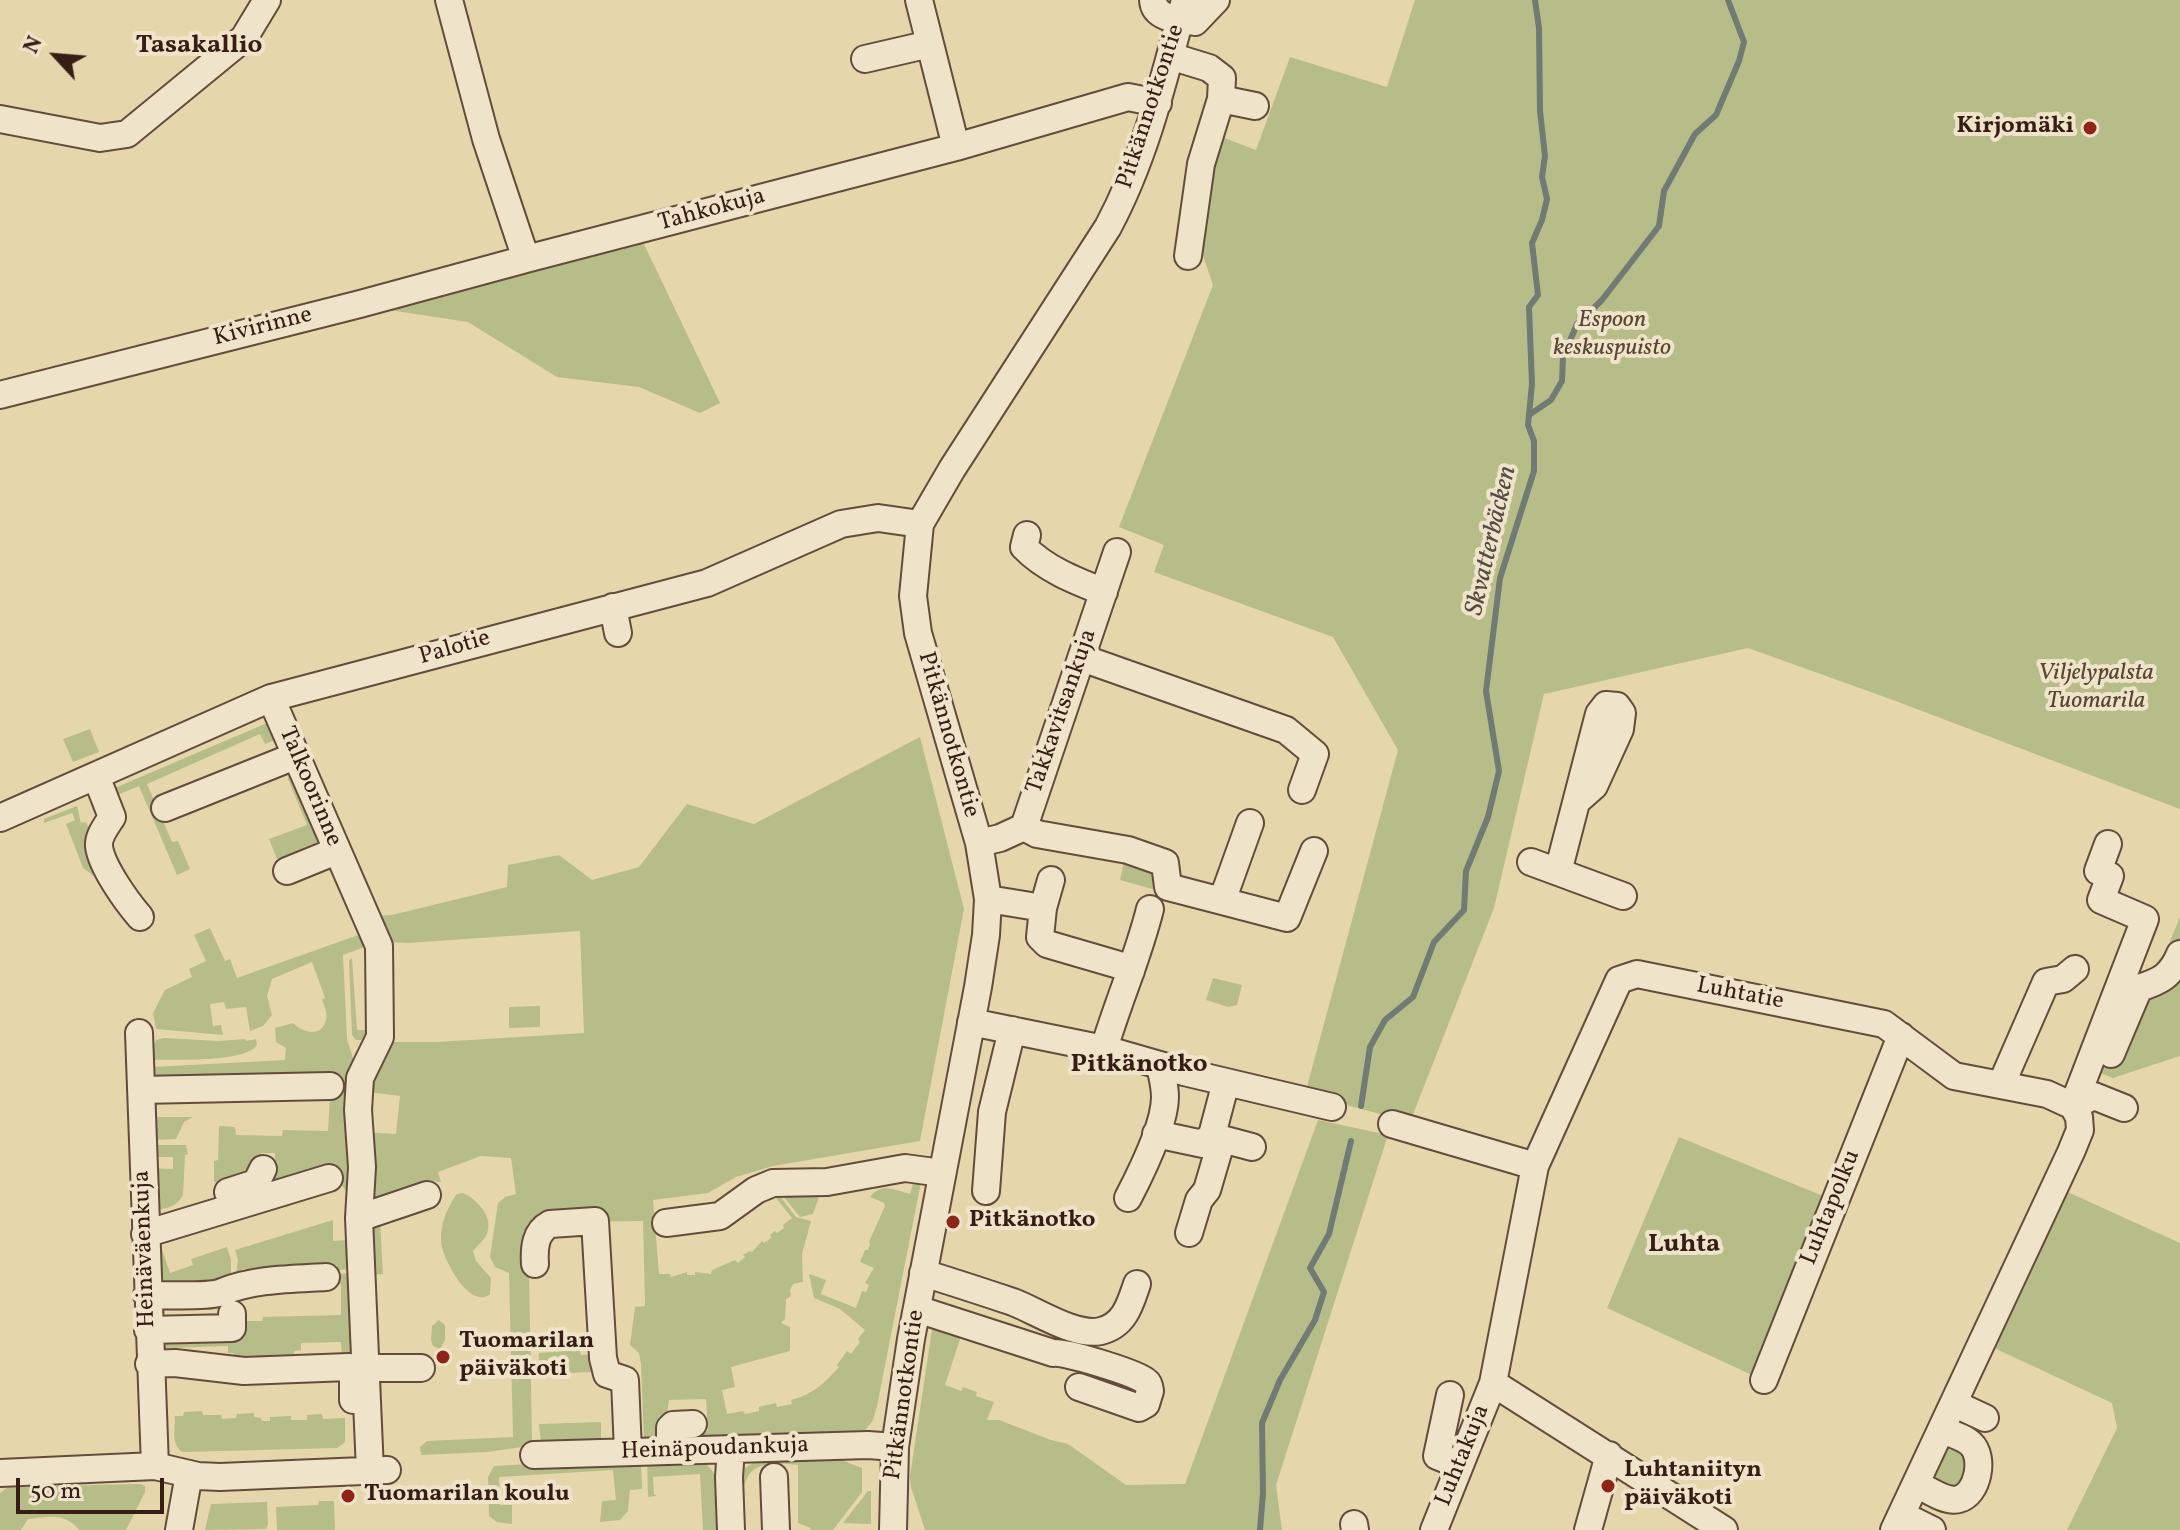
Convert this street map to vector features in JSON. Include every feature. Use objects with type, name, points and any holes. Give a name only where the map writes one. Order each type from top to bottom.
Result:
[{"type":"street","points":[[0,119],[100,138],[127,134],[244,38],[267,0]]},
{"type":"street","points":[[449,0],[486,139],[526,259]]},
{"type":"street","points":[[919,0],[956,147]]},
{"type":"street","points":[[1153,0],[1157,12],[1183,10],[1195,22],[1216,0]]},
{"type":"street","name":"Pitkännotkontie","points":[[893,1530],[895,1447],[923,1273],[986,935],[988,899],[979,843],[918,633],[913,596],[920,524],[1127,192],[1145,147],[1183,10]]},
{"type":"street","points":[[865,59],[930,44]]},
{"type":"street","points":[[1170,56],[1217,72],[1222,78],[1221,99],[1201,164],[1188,256]]},
{"type":"street","name":"Tahkokuja","points":[[526,259],[956,147],[1048,129],[1128,97],[1158,103]]},
{"type":"street","points":[[1221,99],[1255,106]]},
{"type":"street","name":"Kivirinne","points":[[0,395],[526,259]]},
{"type":"street","name":"Palotie","points":[[0,818],[271,698],[707,583],[841,524],[878,518],[920,524]]},
{"type":"street","points":[[1027,535],[1024,547],[1032,556],[1071,580],[1104,592]]},
{"type":"street","name":"Takkavitsankuja","points":[[979,843],[1024,827],[1117,552]]},
{"type":"street","points":[[613,607],[618,633]]},
{"type":"street","points":[[1082,658],[1286,730],[1315,754],[1302,790]]},
{"type":"street","name":"Talkoorinne","points":[[271,698],[379,946],[380,1037],[360,1078],[358,1110],[362,1167],[359,1218],[371,1368]]},
{"type":"street","points":[[165,808],[295,756]]},
{"type":"street","points":[[96,776],[112,817],[100,837],[99,846],[120,894],[140,917]]},
{"type":"street","points":[[1558,872],[1577,801]]},
{"type":"street","points":[[1222,901],[1250,823]]},
{"type":"street","points":[[1024,827],[1037,834],[1128,850],[1165,863],[1168,887],[1287,918],[1314,851]]},
{"type":"street","points":[[1932,1530],[1898,1523],[2076,1141],[2083,1101],[2145,919],[2101,900],[2110,876],[2098,871],[2108,844]]},
{"type":"street","points":[[287,871],[336,851]]},
{"type":"street","points":[[1531,862],[1623,896]]},
{"type":"street","points":[[1051,880],[1043,908],[1040,937],[1047,944],[1131,971]]},
{"type":"street","points":[[988,899],[1043,908]]},
{"type":"street","points":[[1104,1049],[1150,909]]},
{"type":"street","points":[[2083,1101],[2139,988],[2160,982],[2180,954]]},
{"type":"street","points":[[2001,1085],[2046,982],[2063,979],[2075,969]]},
{"type":"street","name":"Luhtatie","points":[[1493,1383],[1535,1166],[1619,980],[1637,974],[1884,1024],[1954,1076],[2124,1108]]},
{"type":"street","points":[[971,1022],[1104,1049],[1332,1107]]},
{"type":"street","points":[[986,1191],[992,1112],[1012,1030]]},
{"type":"street","name":"Heinäväenkuja","points":[[139,1033],[155,1466]]},
{"type":"street","name":"Luhtapolku","points":[[1764,1380],[1901,1036]]},
{"type":"street","points":[[1128,1198],[1140,1177],[1166,1099],[1160,1065]]},
{"type":"street","points":[[1189,1233],[1199,1200],[1207,1190],[1226,1082]]},
{"type":"street","points":[[141,1090],[223,1100],[330,1086]]},
{"type":"street","points":[[1392,1124],[1535,1166]]},
{"type":"street","points":[[1156,1134],[1195,1144],[1203,1144],[1217,1137],[1252,1147]]},
{"type":"street","points":[[666,1223],[720,1216],[756,1190],[773,1183],[827,1182],[905,1168],[942,1173]]},
{"type":"street","points":[[145,1226],[256,1183],[263,1169]]},
{"type":"street","points":[[145,1226],[329,1178]]},
{"type":"street","points":[[359,1218],[427,1195]]},
{"type":"street","points":[[535,1264],[539,1233],[544,1227],[595,1221],[603,1358],[607,1374],[625,1380],[628,1452]]},
{"type":"street","points":[[923,1273],[1015,1303],[1055,1322],[1086,1332],[1100,1332],[1127,1314],[1137,1284]]},
{"type":"street","points":[[147,1295],[222,1293],[233,1286],[259,1282],[326,1277]]},
{"type":"street","points":[[371,1471],[372,1277]]},
{"type":"street","points":[[917,1309],[1053,1353],[1062,1351],[1144,1380],[1150,1391],[1146,1404],[1139,1408],[1079,1387]]},
{"type":"street","points":[[148,1330],[232,1328],[232,1314]]},
{"type":"street","points":[[149,1364],[235,1367],[244,1371],[352,1368],[371,1471]]},
{"type":"street","points":[[371,1368],[421,1368]]},
{"type":"street","points":[[1493,1383],[1724,1530]]},
{"type":"street","name":"Luhtakuja","points":[[1434,1530],[1493,1383]]},
{"type":"street","points":[[1450,1395],[1437,1456],[1460,1465]]},
{"type":"street","points":[[1955,1404],[1985,1418]]},
{"type":"street","points":[[670,1451],[670,1428],[673,1425],[693,1424]]},
{"type":"street","points":[[1917,1484],[1951,1499],[1960,1499],[1976,1479],[1978,1453],[1970,1442],[1942,1430]]},
{"type":"street","name":"Heinäpoudankuja","points":[[534,1455],[868,1445],[895,1447]]},
{"type":"street","points":[[731,1449],[731,1530]]},
{"type":"street","points":[[1588,1530],[1609,1455]]},
{"type":"street","points":[[0,1473],[155,1466],[220,1477],[371,1471]]},
{"type":"street","points":[[179,1530],[189,1474]]},
{"type":"street","points":[[774,1477],[776,1530]]},
{"type":"green space","name":"Espoon keskuspuisto","points":[[1415,0],[2180,0],[2180,809],[1748,648],[1544,694],[1494,908],[1410,1122],[1305,1094],[1398,750],[1333,637],[1154,572],[1164,545],[1119,527],[1213,285],[1201,250],[1206,185],[1219,136],[1256,150],[1290,57],[1387,87]]},
{"type":"green space","points":[[642,240],[720,403],[700,413],[639,387],[557,377],[468,322],[383,309]]},
{"type":"green space","points":[[267,723],[271,724],[277,739],[265,744],[260,734],[147,784],[172,842],[178,841],[190,869],[177,875],[139,786],[110,798],[110,790]]},
{"type":"green space","points":[[90,729],[99,752],[73,762],[63,739]]},
{"type":"green space","points":[[920,737],[964,909],[920,1141],[773,1166],[736,1177],[708,1193],[653,1200],[659,1274],[670,1274],[671,1277],[687,1272],[687,1275],[695,1275],[695,1272],[711,1274],[712,1270],[735,1260],[738,1263],[745,1257],[743,1255],[771,1238],[775,1231],[777,1233],[784,1228],[783,1225],[792,1218],[772,1193],[775,1190],[796,1217],[811,1221],[802,1254],[803,1282],[793,1284],[791,1296],[786,1299],[785,1319],[781,1323],[790,1327],[790,1351],[731,1367],[735,1387],[722,1390],[727,1414],[743,1411],[745,1414],[776,1403],[777,1407],[792,1404],[791,1400],[812,1392],[839,1367],[837,1365],[847,1351],[851,1354],[860,1342],[858,1339],[865,1330],[840,1309],[814,1298],[809,1274],[826,1280],[821,1294],[856,1308],[862,1291],[866,1292],[869,1285],[865,1283],[874,1268],[860,1262],[865,1250],[868,1250],[885,1206],[870,1197],[884,1188],[910,1194],[915,1176],[922,1177],[873,1420],[861,1436],[677,1446],[678,1433],[708,1431],[706,1399],[669,1400],[663,1442],[644,1441],[641,1364],[639,1353],[630,1345],[635,1307],[645,1306],[643,1221],[548,1222],[529,1272],[532,1442],[529,1446],[487,1452],[421,1455],[420,1447],[427,1441],[513,1437],[509,1273],[495,1267],[490,1257],[498,1203],[516,1194],[511,1158],[481,1156],[438,1172],[441,1182],[432,1181],[371,1209],[364,1132],[396,1134],[400,1096],[368,1092],[386,1042],[584,1033],[580,931],[387,942],[374,916],[392,915],[507,887],[508,865],[559,855],[592,880],[639,867],[687,804],[754,824]]},
{"type":"green space","points":[[294,768],[321,829],[314,832],[317,842],[277,859],[269,839],[307,825],[288,779],[288,771]]},
{"type":"green space","points":[[77,806],[81,823],[86,822],[131,914],[120,916],[98,879],[83,868],[66,824],[75,820],[72,813],[44,823],[44,819]]},
{"type":"green space","points":[[1148,861],[1163,892],[1120,880],[1124,862]]},
{"type":"green space","points":[[2180,917],[2180,1056],[2113,1078],[2098,1072],[2123,1004],[2166,951]]},
{"type":"green space","points":[[210,928],[225,961],[230,959],[237,978],[364,933],[370,945],[343,955],[347,1039],[354,1061],[357,1269],[337,1270],[337,1265],[254,1272],[243,1269],[236,1274],[238,1260],[235,1250],[333,1220],[333,1241],[349,1240],[347,1192],[340,1183],[274,1184],[275,1153],[261,1153],[261,1164],[245,1170],[244,1182],[233,1185],[214,1182],[219,1126],[235,1127],[236,1135],[282,1136],[283,1130],[328,1131],[330,1096],[152,1082],[152,1067],[285,1060],[286,1048],[276,1042],[275,1028],[293,1023],[312,1032],[324,1026],[326,1012],[322,999],[325,998],[312,962],[272,979],[267,996],[272,1015],[263,1026],[250,1031],[246,1007],[226,1009],[224,1002],[210,1004],[213,1026],[221,1025],[223,1035],[156,1029],[153,1013],[165,990],[192,977],[189,969],[206,961],[194,935]]},
{"type":"green space","points":[[352,958],[357,1030],[372,1030],[372,1040],[356,1040],[352,1035],[349,961]]},
{"type":"green space","points":[[1213,978],[1242,985],[1237,1005],[1228,1007],[1206,1000]]},
{"type":"green space","points":[[540,1006],[540,1027],[509,1028],[509,1007]]},
{"type":"green space","points":[[256,1039],[257,1045],[239,1055],[153,1060],[150,1055],[156,1040],[219,1041]]},
{"type":"green space","points":[[151,1102],[157,1103],[157,1117],[193,1117],[184,1122],[176,1139],[148,1140]]},
{"type":"green space","points":[[1318,1120],[1388,1135],[1276,1485],[1282,1530],[925,1530],[910,1476],[933,1323],[962,1333],[945,1385],[961,1391],[963,1387],[977,1392],[976,1396],[994,1402],[987,1420],[999,1420],[1068,1444],[1126,1485],[1185,1484]]},
{"type":"green space","points":[[1679,1137],[1823,1196],[1752,1375],[1607,1308]]},
{"type":"green space","points":[[147,1145],[186,1145],[188,1154],[185,1155],[183,1195],[167,1208],[154,1209],[148,1168],[173,1169],[173,1157],[148,1157]]},
{"type":"green space","points":[[2061,1189],[2180,1243],[2180,1530],[2067,1530],[2117,1428],[2112,1403],[1990,1346]]},
{"type":"green space","points":[[779,1191],[820,1194],[813,1214],[800,1217]]},
{"type":"green space","points":[[463,1193],[474,1200],[487,1216],[486,1236],[473,1251],[476,1261],[491,1278],[490,1294],[482,1297],[474,1295],[458,1280],[441,1242],[447,1211],[457,1194]]},
{"type":"green space","points":[[365,1220],[380,1220],[383,1274],[367,1275]]},
{"type":"green space","points":[[159,1241],[170,1273],[193,1265],[191,1259],[227,1247],[231,1279],[159,1288]]},
{"type":"green space","points":[[357,1273],[352,1362],[342,1361],[341,1342],[301,1343],[301,1350],[294,1351],[294,1366],[235,1366],[234,1353],[228,1353],[228,1346],[161,1350],[161,1343],[236,1321],[262,1321],[263,1317],[341,1315],[341,1284],[328,1284],[335,1274]]},
{"type":"green space","points":[[439,1320],[445,1325],[445,1340],[440,1349],[433,1346],[431,1339],[432,1326]]},
{"type":"green space","points":[[580,1350],[581,1355],[597,1354],[595,1372],[538,1374],[539,1353]]},
{"type":"green space","points":[[202,1411],[203,1415],[221,1415],[222,1419],[254,1413],[254,1417],[262,1421],[270,1421],[270,1417],[291,1416],[291,1420],[307,1420],[307,1415],[322,1414],[323,1419],[345,1418],[345,1442],[337,1448],[183,1452],[175,1441],[175,1416]]},
{"type":"green space","points":[[601,1422],[601,1442],[541,1442],[539,1424]]},
{"type":"green space","points":[[1950,1443],[1962,1445],[1970,1468],[1957,1491],[1930,1478]]},
{"type":"green space","points":[[839,1451],[844,1461],[862,1468],[862,1492],[833,1530],[810,1530],[798,1523],[798,1465],[780,1463],[763,1465],[750,1473],[742,1496],[744,1530],[736,1530],[741,1471],[763,1456]]},
{"type":"green space","points":[[647,1453],[706,1464],[719,1486],[724,1530],[703,1530],[700,1474],[653,1477],[654,1494],[657,1496],[648,1497]]},
{"type":"green space","points":[[629,1458],[641,1463],[642,1489],[630,1490],[628,1511],[620,1520],[600,1522],[602,1501],[616,1500],[613,1470],[499,1477],[500,1505],[512,1505],[512,1524],[497,1522],[489,1516],[488,1477],[494,1466]]},
{"type":"green space","points":[[145,1486],[145,1492],[126,1530],[79,1530],[68,1520],[50,1517],[28,1519],[21,1530],[0,1530],[0,1493],[8,1487]]},
{"type":"green space","points":[[871,1491],[871,1524],[843,1523]]},
{"type":"green space","points":[[319,1501],[334,1501],[335,1530],[277,1530],[276,1507],[318,1505]]},
{"type":"green space","points":[[267,1502],[266,1529],[205,1530],[211,1504]]},
{"type":"waterway","name":"Skvatterbäcken","points":[[1361,1106],[1370,1047],[1385,1020],[1413,997],[1434,942],[1464,910],[1466,871],[1488,817],[1499,771],[1486,691],[1500,578],[1534,471],[1534,441],[1528,425],[1532,384],[1529,307],[1538,295],[1532,243],[1547,199],[1542,177],[1545,156],[1535,0]]},
{"type":"waterway","points":[[1529,415],[1551,400],[1562,381],[1563,357],[1577,324],[1602,300],[1659,226],[1664,191],[1695,134],[1716,115],[1744,42],[1728,0]]},
{"type":"waterway","name":"Skvatterbäcken","points":[[1260,1530],[1262,1423],[1280,1380],[1315,1320],[1324,1292],[1310,1268],[1329,1234],[1351,1141]]},
{"type":"place","name":"Kirjomäki","points":[[2090,128]]},
{"type":"place","name":"Pitkänotko","points":[[953,1222]]},
{"type":"place","name":"Tuomarilan päiväkoti","points":[[443,1357]]},
{"type":"place","name":"Luhtaniityn päiväkoti","points":[[1608,1486]]},
{"type":"place","name":"Tuomarilan koulu","points":[[348,1496]]},
{"type":"district","name":"Tasakallio","points":[[199,47]]},
{"type":"district","name":"Pitkänotko","points":[[1139,1066]]},
{"type":"district","name":"Luhta","points":[[1684,1246]]},
{"type":"park label","name":"Viljelypalsta Tuomarila","points":[[2096,689]]}]
